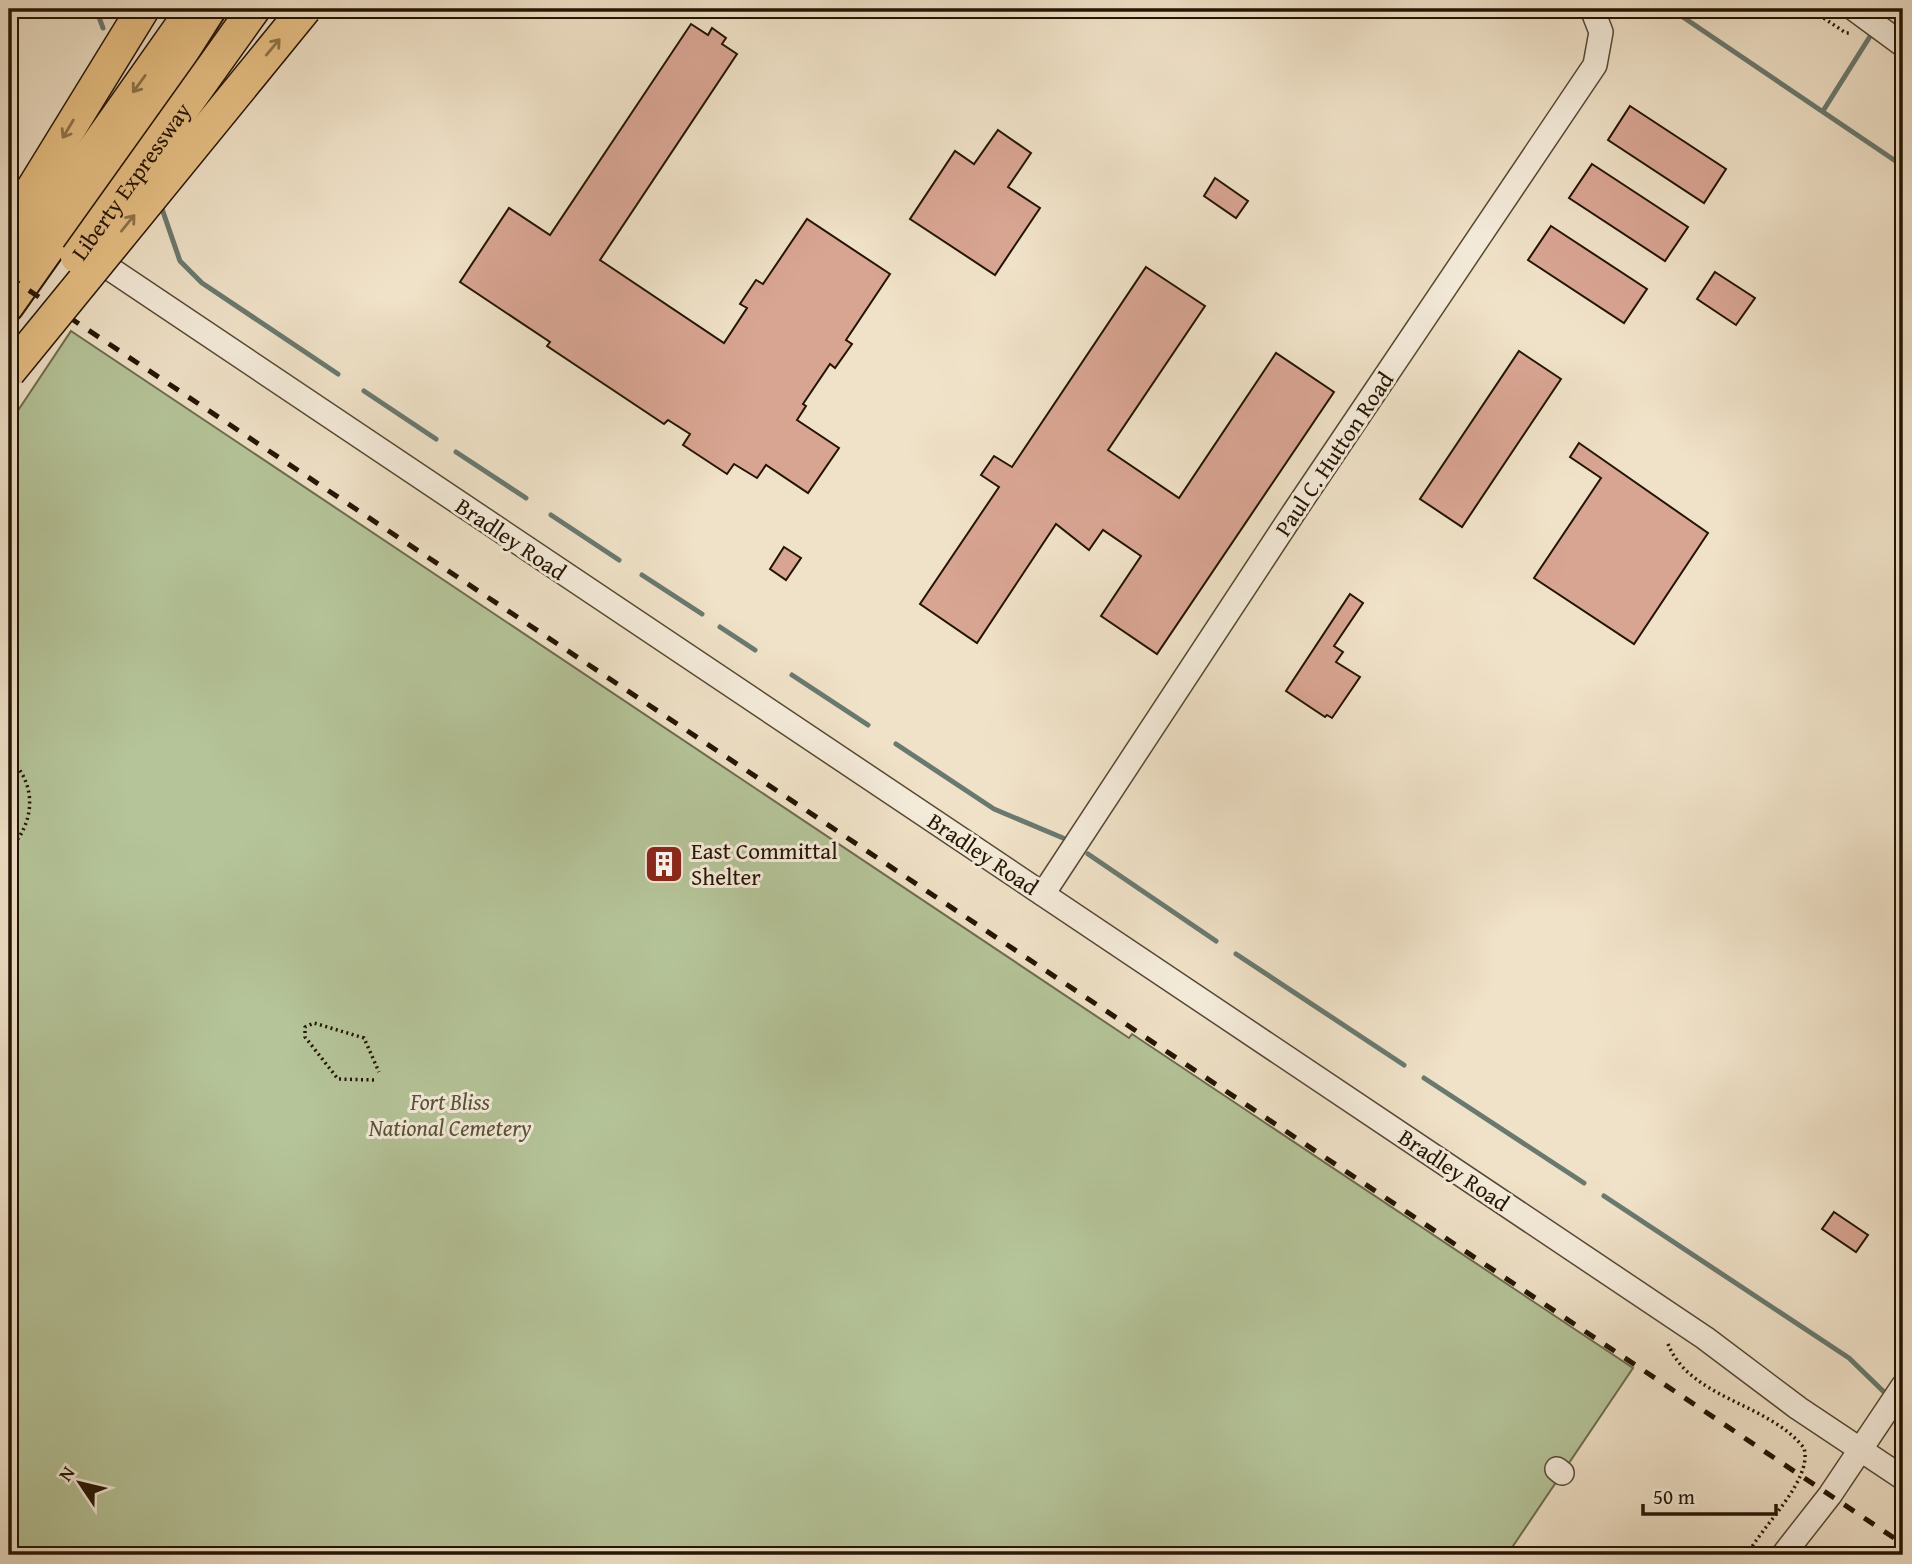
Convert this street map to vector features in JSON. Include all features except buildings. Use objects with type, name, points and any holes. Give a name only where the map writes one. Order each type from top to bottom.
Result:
[{"type":"highway","points":[[9,227],[142,9]]},
{"type":"highway","points":[[9,270],[193,9]]},
{"type":"highway","name":"Liberty Expressway","points":[[9,356],[132,176],[254,9]]},
{"type":"highway","points":[[9,372],[305,9]]},
{"type":"main road","points":[[9,307],[146,113],[212,9]]},
{"type":"main road","points":[[146,113],[236,9]]},
{"type":"street","name":"Paul C. Hutton Road","points":[[1043,894],[1287,523],[1595,65],[1601,32],[1591,9]]},
{"type":"street","points":[[1856,10],[1903,45]]},
{"type":"street","name":"Bradley Road","points":[[60,234],[201,332],[1705,1338],[1798,1408],[1903,1478]]},
{"type":"street","points":[[1783,1555],[1903,1386]]},
{"type":"path","points":[[9,758],[27,783],[31,803],[28,822],[9,850]]},
{"type":"path","points":[[373,1080],[338,1079],[305,1037],[305,1027],[314,1023],[365,1038],[379,1072]]},
{"type":"path","points":[[1668,1343],[1679,1365],[1717,1392],[1754,1412],[1804,1448],[1806,1457],[1801,1476],[1757,1536],[1747,1555]]},
{"type":"green space","name":"Fort Bliss National Cemetery","points":[[71,331],[1129,1038],[1132,1034],[1633,1368],[1507,1555],[9,1555],[9,424]]},
{"type":"waterway","points":[[96,9],[103,28]]},
{"type":"waterway","points":[[1671,9],[1903,166]]},
{"type":"waterway","points":[[1823,111],[1869,38]]},
{"type":"waterway","points":[[160,203],[180,261],[202,283],[338,374]]},
{"type":"waterway","points":[[364,391],[436,439]]},
{"type":"waterway","points":[[456,452],[526,498]]},
{"type":"waterway","points":[[551,515],[619,560]]},
{"type":"waterway","points":[[642,575],[702,614]]},
{"type":"waterway","points":[[720,627],[755,650]]},
{"type":"waterway","points":[[792,675],[868,725]]},
{"type":"waterway","points":[[896,744],[994,809],[1063,838]]},
{"type":"waterway","points":[[1088,854],[1216,941]]},
{"type":"waterway","points":[[1236,954],[1404,1065]]},
{"type":"waterway","points":[[1424,1078],[1584,1183]]},
{"type":"waterway","points":[[1604,1196],[1849,1358],[1884,1392]]},
{"type":"railway","points":[[9,277],[1903,1544]]},
{"type":"place","name":"East Committal Shelter","points":[[664,864]]}]
